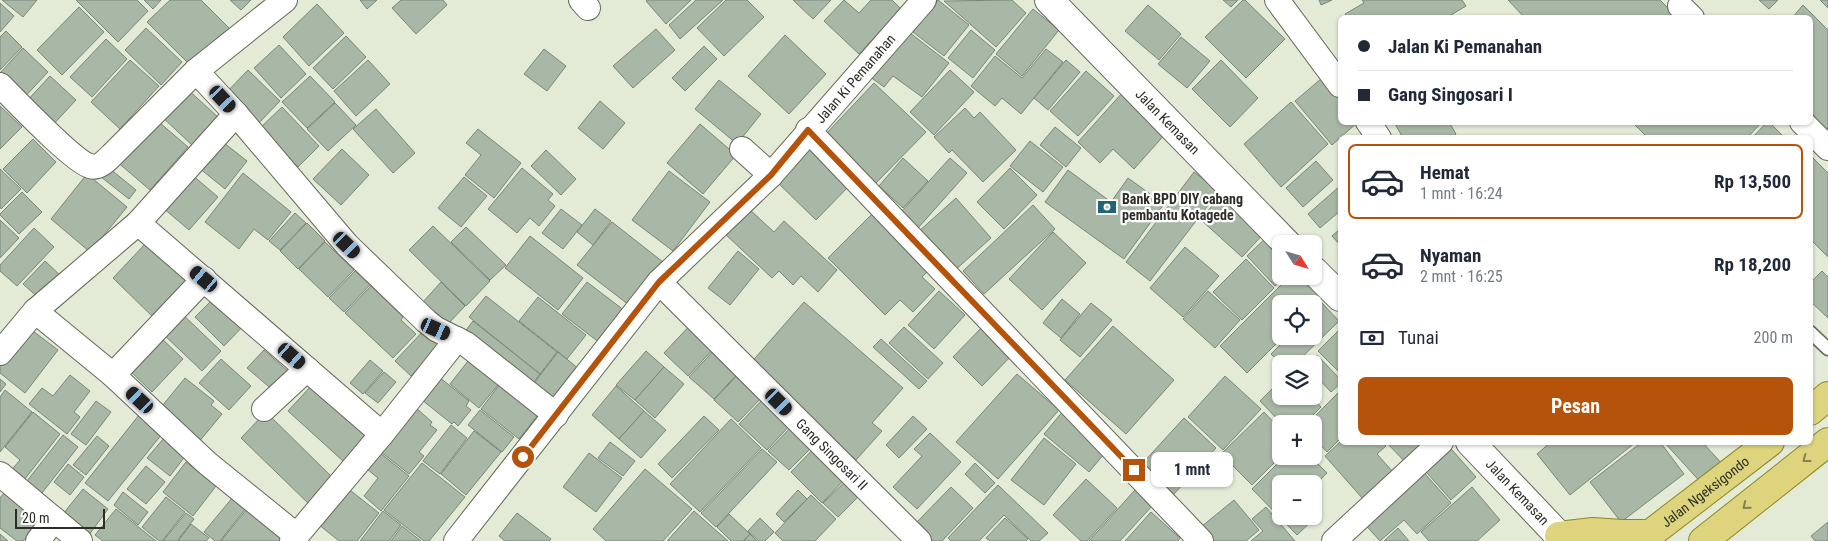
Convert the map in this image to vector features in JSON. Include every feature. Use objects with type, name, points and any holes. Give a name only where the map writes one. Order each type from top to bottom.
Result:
[{"type":"main road","points":[[1813,408],[1828,396]]},
{"type":"main road","points":[[1703,541],[1828,442]]},
{"type":"main road","name":"Jalan Ngeksigondo","points":[[1646,537],[1766,445]]},
{"type":"main road","points":[[1561,539],[1594,532],[1646,537]]},
{"type":"street","points":[[0,85],[72,154],[91,166],[98,166],[113,154],[196,70],[285,0]]},
{"type":"street","name":"Jalan Ki Pemanahan","points":[[456,541],[659,282],[771,175],[808,130],[924,0]]},
{"type":"street","name":"Jalan Kemasan","points":[[1049,0],[1279,235]]},
{"type":"street","points":[[1277,0],[1338,82]]},
{"type":"street","points":[[196,70],[236,114],[347,245],[426,321],[436,329],[457,338],[556,415]]},
{"type":"street","points":[[0,353],[36,311],[138,222],[236,114]]},
{"type":"street","points":[[1805,125],[1828,148]]},
{"type":"street","points":[[808,130],[1201,541]]},
{"type":"street","points":[[742,149],[771,175]]},
{"type":"street","points":[[138,222],[382,434]]},
{"type":"street","points":[[113,375],[204,279]]},
{"type":"street","points":[[1322,279],[1338,295]]},
{"type":"street","name":"Gang Singosari II","points":[[659,282],[919,541]]},
{"type":"street","points":[[36,311],[113,375],[207,463],[294,538],[382,434],[457,338]]},
{"type":"street","points":[[264,409],[307,369]]},
{"type":"street","points":[[1334,541],[1438,445]]},
{"type":"street","name":"Jalan Kemasan","points":[[1473,445],[1561,539]]},
{"type":"street","points":[[0,474],[80,541]]},
{"type":"street","points":[[38,541],[54,519]]},
{"type":"lane","points":[[1813,335],[1828,349]]},
{"type":"building","points":[[2,0],[37,0],[23,17]]},
{"type":"building","points":[[76,0],[137,0],[148,11],[118,42]]},
{"type":"building","points":[[144,0],[161,0],[153,9]]},
{"type":"building","points":[[170,0],[201,0],[231,30],[193,68],[147,22]]},
{"type":"building","points":[[230,0],[251,0],[241,10]]},
{"type":"building","points":[[360,0],[377,0],[367,9]]},
{"type":"building","points":[[401,0],[443,0],[447,5],[416,34],[392,8]]},
{"type":"building","points":[[691,0],[666,24],[646,1]]},
{"type":"building","points":[[696,0],[723,0],[680,39],[669,25]]},
{"type":"building","points":[[726,0],[747,0],[764,17],[724,56],[697,28]]},
{"type":"building","points":[[793,0],[831,0],[813,19]]},
{"type":"building","points":[[844,0],[859,13],[871,0],[892,0],[901,9],[859,54],[824,21]]},
{"type":"building","points":[[938,0],[969,25],[944,56],[913,32]]},
{"type":"building","points":[[1012,0],[1026,13],[996,47],[944,1]]},
{"type":"building","points":[[1223,0],[1238,0],[1231,7]]},
{"type":"building","points":[[1243,0],[1285,39],[1246,78],[1205,37]]},
{"type":"building","points":[[1319,0],[1332,0],[1321,5]]},
{"type":"building","points":[[1362,0],[1462,0],[1466,6],[1451,15],[1346,15],[1364,3]]},
{"type":"building","points":[[1508,0],[1660,0],[1675,15],[1522,15]]},
{"type":"building","points":[[1759,0],[1778,0],[1769,9]]},
{"type":"building","points":[[1820,0],[1828,0],[1828,8]]},
{"type":"building","points":[[0,3],[14,16],[0,32]]},
{"type":"building","points":[[317,4],[344,33],[309,66],[283,37]]},
{"type":"building","points":[[1148,5],[1181,34],[1159,60],[1125,31]]},
{"type":"building","points":[[1803,5],[1813,15],[1795,15]]},
{"type":"building","points":[[79,7],[104,32],[62,75],[37,50]]},
{"type":"building","points":[[1033,9],[1059,30],[1022,76],[996,54]]},
{"type":"building","points":[[1813,15],[1828,30],[1828,133],[1813,118]]},
{"type":"building","points":[[146,28],[182,62],[161,85],[125,50]]},
{"type":"building","points":[[656,29],[675,50],[633,88],[613,66]]},
{"type":"building","points":[[905,29],[949,63],[922,97],[893,76],[884,87],[869,76]]},
{"type":"building","points":[[971,30],[995,50],[973,78],[948,58]]},
{"type":"building","points":[[6,31],[22,47],[0,70],[0,37]]},
{"type":"building","points":[[785,35],[826,74],[789,114],[748,76]]},
{"type":"building","points":[[346,36],[366,57],[333,89],[313,68]]},
{"type":"building","points":[[1181,37],[1210,61],[1187,88],[1158,64]]},
{"type":"building","points":[[106,39],[127,59],[92,97],[70,77]]},
{"type":"building","points":[[279,45],[306,74],[281,98],[254,68]]},
{"type":"building","points":[[704,46],[717,59],[685,91],[672,78]]},
{"type":"building","points":[[23,48],[48,72],[20,102],[0,83],[0,73]]},
{"type":"building","points":[[544,49],[566,66],[547,91],[524,74]]},
{"type":"building","points":[[1046,49],[1063,62],[1021,114],[1002,98],[995,106],[971,86],[995,56],[1022,78]]},
{"type":"building","points":[[130,60],[159,86],[120,129],[91,102]]},
{"type":"building","points":[[368,60],[390,84],[356,116],[334,91]]},
{"type":"building","points":[[1066,60],[1080,72],[1048,110],[1034,98]]},
{"type":"building","points":[[1221,60],[1258,98],[1230,127],[1192,89]]},
{"type":"building","points":[[248,70],[280,101],[256,126],[224,95]]},
{"type":"building","points":[[950,70],[974,92],[934,135],[910,112]]},
{"type":"building","points":[[1086,71],[1114,96],[1078,136],[1050,111]]},
{"type":"building","points":[[50,76],[76,100],[50,128],[24,104]]},
{"type":"building","points":[[310,76],[335,102],[307,128],[282,102]]},
{"type":"building","points":[[1322,78],[1338,98],[1338,125],[1355,125],[1343,135],[1338,135],[1338,140],[1332,145],[1295,101]]},
{"type":"building","points":[[719,80],[761,114],[737,144],[695,109]]},
{"type":"building","points":[[874,83],[926,132],[875,184],[824,136]]},
{"type":"building","points":[[186,88],[219,118],[193,146],[160,115]]},
{"type":"building","points":[[1123,92],[1167,132],[1134,169],[1113,149],[1100,163],[1078,142]]},
{"type":"building","points":[[600,101],[625,123],[603,149],[578,128]]},
{"type":"building","points":[[1291,102],[1328,144],[1281,187],[1244,144]]},
{"type":"building","points":[[335,103],[356,125],[328,151],[307,129]]},
{"type":"building","points":[[0,106],[22,127],[0,149]]},
{"type":"building","points":[[282,107],[319,146],[298,167],[260,128]]},
{"type":"building","points":[[965,108],[974,118],[980,112],[1016,150],[983,182],[952,150],[949,153],[934,137]]},
{"type":"building","points":[[376,109],[415,153],[393,173],[353,129]]},
{"type":"building","points":[[153,117],[188,147],[150,190],[115,160]]},
{"type":"building","points":[[700,124],[736,155],[703,194],[667,163]]},
{"type":"building","points":[[1396,125],[1451,125],[1456,134],[1454,135],[1401,135]]},
{"type":"building","points":[[1635,125],[1759,125],[1750,135],[1645,135]]},
{"type":"building","points":[[1764,125],[1772,125],[1782,135],[1755,135]]},
{"type":"building","points":[[1055,127],[1081,148],[1066,167],[1040,145]]},
{"type":"building","points":[[478,129],[521,163],[494,198],[465,175],[481,155],[466,143]]},
{"type":"building","points":[[33,139],[56,162],[27,193],[3,169]]},
{"type":"building","points":[[219,139],[247,161],[225,189],[198,167]]},
{"type":"building","points":[[1030,141],[1063,167],[1043,192],[1010,166]]},
{"type":"building","points":[[808,143],[851,184],[816,220],[774,179]]},
{"type":"building","points":[[342,149],[369,175],[341,205],[313,179]]},
{"type":"building","points":[[546,150],[576,179],[561,195],[531,166]]},
{"type":"building","points":[[903,158],[928,181],[903,208],[879,186]]},
{"type":"building","points":[[950,158],[967,173],[918,228],[901,212]]},
{"type":"building","points":[[1813,158],[1828,173],[1828,257],[1813,242]]},
{"type":"building","points":[[1316,161],[1333,180],[1303,207],[1286,188]]},
{"type":"building","points":[[109,168],[136,190],[129,199],[101,177]]},
{"type":"building","points":[[522,168],[553,194],[548,200],[555,206],[539,226],[530,218],[517,233],[488,209]]},
{"type":"building","points":[[1010,168],[1037,195],[1004,229],[977,202]]},
{"type":"building","points":[[0,169],[21,189],[1,209],[0,207]]},
{"type":"building","points":[[1068,170],[1111,202],[1128,178],[1164,204],[1124,259],[1045,202]]},
{"type":"building","points":[[669,171],[710,202],[673,251],[632,220]]},
{"type":"building","points":[[1194,172],[1219,191],[1150,281],[1126,262]]},
{"type":"building","points":[[243,173],[291,212],[268,240],[254,229],[239,249],[205,222]]},
{"type":"building","points":[[87,174],[127,207],[90,252],[51,219]]},
{"type":"building","points":[[191,174],[218,197],[189,230],[162,207]]},
{"type":"building","points":[[464,177],[487,196],[461,227],[438,208]]},
{"type":"building","points":[[1338,188],[1338,213],[1320,228],[1308,214]]},
{"type":"building","points":[[1226,191],[1268,229],[1242,257],[1200,219]]},
{"type":"building","points":[[22,192],[42,212],[19,234],[0,214]]},
{"type":"building","points":[[956,198],[991,238],[953,272],[918,232]]},
{"type":"building","points":[[1033,205],[1055,229],[984,294],[963,271]]},
{"type":"building","points":[[748,208],[774,232],[784,221],[837,270],[818,292],[801,276],[793,285],[779,271],[772,278],[724,233]]},
{"type":"building","points":[[561,209],[582,225],[563,249],[542,233]]},
{"type":"building","points":[[595,209],[611,221],[593,245],[577,232]]},
{"type":"building","points":[[876,210],[933,266],[922,277],[935,289],[913,312],[900,300],[885,315],[828,258]]},
{"type":"building","points":[[295,213],[306,223],[280,250],[269,241]]},
{"type":"building","points":[[0,220],[19,238],[0,258]]},
{"type":"building","points":[[612,222],[663,262],[629,305],[577,265]]},
{"type":"building","points":[[307,223],[325,241],[298,269],[280,251]]},
{"type":"building","points":[[433,226],[490,281],[466,306],[409,250]]},
{"type":"building","points":[[466,227],[506,265],[490,280],[451,242]]},
{"type":"building","points":[[34,228],[54,247],[17,286],[0,271],[0,265]]},
{"type":"building","points":[[1338,231],[1338,243],[1332,236]]},
{"type":"building","points":[[1053,232],[1086,263],[1042,310],[1009,279]]},
{"type":"building","points":[[1271,233],[1273,235],[1272,283],[1247,256]]},
{"type":"building","points":[[530,236],[583,278],[558,310],[505,268]]},
{"type":"building","points":[[147,242],[191,285],[157,321],[113,278]]},
{"type":"building","points":[[325,242],[354,270],[328,297],[299,269]]},
{"type":"building","points":[[1185,247],[1219,276],[1183,317],[1150,288]]},
{"type":"building","points":[[738,251],[759,269],[730,305],[708,288]]},
{"type":"building","points":[[1246,259],[1274,288],[1242,320],[1213,292]]},
{"type":"building","points":[[45,261],[62,277],[41,300],[23,284]]},
{"type":"building","points":[[355,271],[370,285],[344,312],[329,298]]},
{"type":"building","points":[[1822,271],[1828,277],[1828,318],[1813,304],[1813,280]]},
{"type":"building","points":[[441,282],[465,306],[447,325],[423,302]]},
{"type":"building","points":[[587,282],[625,311],[600,343],[562,314]]},
{"type":"building","points":[[1281,285],[1310,285],[1320,295],[1272,295],[1272,345],[1275,345],[1247,373],[1220,346]]},
{"type":"building","points":[[371,286],[403,317],[401,320],[416,334],[393,358],[345,313]]},
{"type":"building","points":[[939,291],[965,315],[934,349],[908,325]]},
{"type":"building","points":[[1208,291],[1240,320],[1215,348],[1183,319]]},
{"type":"building","points":[[217,295],[246,323],[224,346],[195,317]]},
{"type":"building","points":[[486,296],[557,352],[540,374],[469,317]]},
{"type":"building","points":[[538,297],[586,335],[567,359],[519,321]]},
{"type":"building","points":[[1062,299],[1080,314],[1061,338],[1043,323]]},
{"type":"building","points":[[804,302],[903,388],[872,423],[882,431],[856,460],[749,365]]},
{"type":"building","points":[[1091,303],[1112,320],[1080,357],[1060,340]]},
{"type":"building","points":[[1322,303],[1338,320],[1322,338]]},
{"type":"building","points":[[180,312],[221,351],[202,371],[162,333]]},
{"type":"building","points":[[473,321],[540,374],[530,387],[463,334]]},
{"type":"building","points":[[694,321],[718,344],[688,376],[664,353]]},
{"type":"building","points":[[985,324],[1014,353],[982,386],[953,357]]},
{"type":"building","points":[[1113,326],[1174,380],[1126,434],[1065,380]]},
{"type":"building","points":[[904,327],[943,363],[928,379],[889,343]]},
{"type":"building","points":[[29,328],[58,350],[25,393],[0,373],[0,365]]},
{"type":"building","points":[[426,328],[442,343],[411,376],[395,361]]},
{"type":"building","points":[[1338,331],[1338,371],[1318,351]]},
{"type":"building","points":[[157,334],[183,359],[152,392],[126,367]]},
{"type":"building","points":[[881,339],[927,381],[919,389],[873,347]]},
{"type":"building","points":[[719,345],[743,368],[714,399],[689,377]]},
{"type":"building","points":[[1280,345],[1314,345],[1304,355],[1271,354]]},
{"type":"building","points":[[264,350],[291,374],[275,392],[247,368]]},
{"type":"building","points":[[646,351],[664,367],[635,400],[616,385]]},
{"type":"building","points":[[558,352],[579,369],[552,404],[531,387]]},
{"type":"building","points":[[472,356],[502,380],[479,408],[450,384]]},
{"type":"building","points":[[221,359],[251,386],[229,410],[199,383]]},
{"type":"building","points":[[370,360],[383,371],[363,394],[350,383]]},
{"type":"building","points":[[1322,360],[1338,377],[1338,386],[1331,392],[1322,382]]},
{"type":"building","points":[[664,367],[684,384],[655,418],[635,400]]},
{"type":"building","points":[[743,369],[768,391],[738,422],[714,400]]},
{"type":"building","points":[[384,372],[396,382],[378,403],[365,393]]},
{"type":"building","points":[[1017,374],[1059,410],[998,479],[956,442]]},
{"type":"building","points":[[70,375],[90,391],[74,412],[80,417],[67,434],[29,404],[42,388],[53,396]]},
{"type":"building","points":[[1225,376],[1261,409],[1223,450],[1188,417]]},
{"type":"building","points":[[439,377],[469,401],[466,406],[471,410],[458,426],[454,422],[452,424],[422,400]]},
{"type":"building","points":[[185,378],[214,401],[211,405],[222,414],[198,443],[158,411]]},
{"type":"building","points":[[0,379],[6,384],[0,392]]},
{"type":"building","points":[[503,380],[542,410],[519,439],[481,409]]},
{"type":"building","points":[[311,386],[366,436],[343,461],[288,411]]},
{"type":"building","points":[[616,386],[644,411],[619,439],[592,415]]},
{"type":"building","points":[[1272,389],[1272,405],[1319,405],[1321,407],[1313,415],[1273,415],[1260,401]]},
{"type":"building","points":[[5,390],[32,412],[0,452],[0,397]]},
{"type":"building","points":[[1338,393],[1338,441],[1327,452],[1322,447],[1322,415],[1316,415]]},
{"type":"building","points":[[767,395],[794,421],[767,450],[739,424]]},
{"type":"building","points":[[96,401],[111,412],[86,445],[71,434]]},
{"type":"building","points":[[416,408],[432,422],[430,425],[437,430],[419,452],[424,456],[409,474],[381,452]]},
{"type":"building","points":[[480,410],[514,437],[502,452],[468,425]]},
{"type":"building","points":[[1064,410],[1109,448],[1089,472],[1044,434]]},
{"type":"building","points":[[644,411],[666,430],[641,458],[619,439]]},
{"type":"building","points":[[33,412],[60,434],[21,484],[8,474],[20,460],[5,447]]},
{"type":"building","points":[[266,412],[336,481],[312,507],[241,438]]},
{"type":"building","points":[[1264,412],[1272,420],[1272,465],[1252,485],[1221,454]]},
{"type":"building","points":[[139,415],[162,434],[108,501],[85,483]]},
{"type":"building","points":[[704,416],[719,430],[672,478],[658,464]]},
{"type":"building","points":[[913,416],[927,429],[899,458],[886,445]]},
{"type":"building","points":[[1184,418],[1216,448],[1174,494],[1141,465]]},
{"type":"building","points":[[731,419],[761,448],[700,512],[670,484]]},
{"type":"building","points":[[451,425],[467,438],[440,474],[423,461]]},
{"type":"building","points":[[793,425],[814,445],[789,470],[768,451]]},
{"type":"building","points":[[474,431],[501,452],[466,495],[441,474]]},
{"type":"building","points":[[930,433],[961,462],[917,509],[893,487],[922,456],[914,449]]},
{"type":"building","points":[[63,435],[78,447],[38,498],[23,486]]},
{"type":"building","points":[[97,436],[109,446],[86,475],[73,465]]},
{"type":"building","points":[[164,438],[186,455],[170,476],[147,458]]},
{"type":"building","points":[[1044,438],[1076,464],[1044,505],[1011,480]]},
{"type":"building","points":[[610,442],[635,461],[623,476],[598,458]]},
{"type":"building","points":[[1338,444],[1385,445],[1377,454],[1393,472],[1363,499],[1325,456]]},
{"type":"building","points":[[817,445],[848,476],[822,503],[791,472]]},
{"type":"building","points":[[1389,445],[1428,445],[1407,464]]},
{"type":"building","points":[[1442,445],[1448,445],[1476,477],[1451,500],[1420,465]]},
{"type":"building","points":[[1548,445],[1632,445],[1570,495],[1537,454]]},
{"type":"building","points":[[1638,445],[1662,445],[1684,474],[1621,522],[1590,482]]},
{"type":"building","points":[[1667,445],[1705,445],[1726,468],[1705,487]]},
{"type":"building","points":[[762,449],[777,462],[716,527],[701,513]]},
{"type":"building","points":[[380,453],[409,476],[381,511],[364,496],[378,478],[367,469]]},
{"type":"building","points":[[589,453],[622,478],[596,512],[563,487]]},
{"type":"building","points":[[186,462],[216,486],[193,516],[163,492]]},
{"type":"building","points":[[422,463],[465,497],[429,541],[424,541],[384,510]]},
{"type":"building","points":[[975,463],[995,483],[985,493],[965,474]]},
{"type":"building","points":[[68,464],[84,477],[70,495],[54,482]]},
{"type":"building","points":[[1276,465],[1319,465],[1327,473],[1322,478],[1322,475],[1272,475],[1272,509],[1252,489]]},
{"type":"building","points":[[146,466],[165,482],[146,504],[127,489]]},
{"type":"building","points":[[1419,467],[1451,503],[1417,534],[1404,520],[1380,541],[1361,520]]},
{"type":"building","points":[[645,469],[692,509],[663,541],[606,541],[593,529]]},
{"type":"building","points":[[849,478],[863,492],[838,517],[823,503]]},
{"type":"building","points":[[1086,479],[1117,508],[1087,541],[1081,541],[1053,515]]},
{"type":"building","points":[[998,485],[1048,533],[1039,541],[1031,541],[1004,515],[979,541],[951,541],[948,538]]},
{"type":"building","points":[[346,487],[379,513],[357,541],[339,541],[318,524]]},
{"type":"building","points":[[951,487],[973,508],[942,541],[933,541],[915,524]]},
{"type":"building","points":[[1472,487],[1500,520],[1477,541],[1429,541],[1421,532]]},
{"type":"building","points":[[8,488],[43,516],[23,541],[17,541],[0,528],[0,498]]},
{"type":"building","points":[[83,489],[108,509],[89,535],[63,514]]},
{"type":"building","points":[[798,490],[807,499],[784,522],[776,514]]},
{"type":"building","points":[[1135,490],[1153,505],[1120,541],[1089,541]]},
{"type":"building","points":[[123,492],[148,512],[138,525],[114,505]]},
{"type":"building","points":[[811,495],[836,519],[815,541],[783,541],[775,533]]},
{"type":"building","points":[[166,497],[185,512],[162,541],[159,541],[142,527]]},
{"type":"building","points":[[233,497],[246,508],[220,541],[215,541],[204,532]]},
{"type":"building","points":[[1234,500],[1259,530],[1246,541],[1213,541],[1201,527]]},
{"type":"building","points":[[1266,507],[1272,514],[1272,525],[1281,525],[1295,541],[1251,541],[1263,531],[1252,519]]},
{"type":"building","points":[[116,509],[156,541],[103,541],[95,535]]},
{"type":"building","points":[[247,509],[287,541],[221,541]]},
{"type":"building","points":[[383,511],[401,525],[389,541],[360,541]]},
{"type":"building","points":[[694,511],[728,541],[667,541]]},
{"type":"building","points":[[1151,512],[1180,538],[1178,541],[1125,541]]},
{"type":"building","points":[[186,513],[194,519],[177,541],[163,541]]},
{"type":"building","points":[[517,513],[551,539],[549,541],[505,541],[499,536]]},
{"type":"building","points":[[729,514],[750,534],[743,541],[731,541],[717,527]]},
{"type":"building","points":[[760,518],[774,532],[765,541],[759,541],[748,531]]},
{"type":"building","points":[[1005,518],[1028,539],[1026,541],[990,541],[986,538]]},
{"type":"building","points":[[1828,522],[1828,541],[1815,541],[1811,536]]},
{"type":"building","points":[[191,524],[209,538],[206,541],[178,541]]},
{"type":"building","points":[[1287,525],[1308,525],[1297,535]]},
{"type":"building","points":[[402,526],[421,541],[391,541]]},
{"type":"building","points":[[1398,528],[1409,541],[1384,541]]},
{"type":"building","points":[[0,534],[8,541],[0,541]]},
{"type":"building","points":[[750,534],[757,541],[744,541]]},
{"type":"place","name":"Bank BPD DIY cabang pembantu Kotagede","points":[[1107,207]]},
{"type":"route","points":[[523,457],[659,282],[771,175],[808,130],[1134,470]]}]
